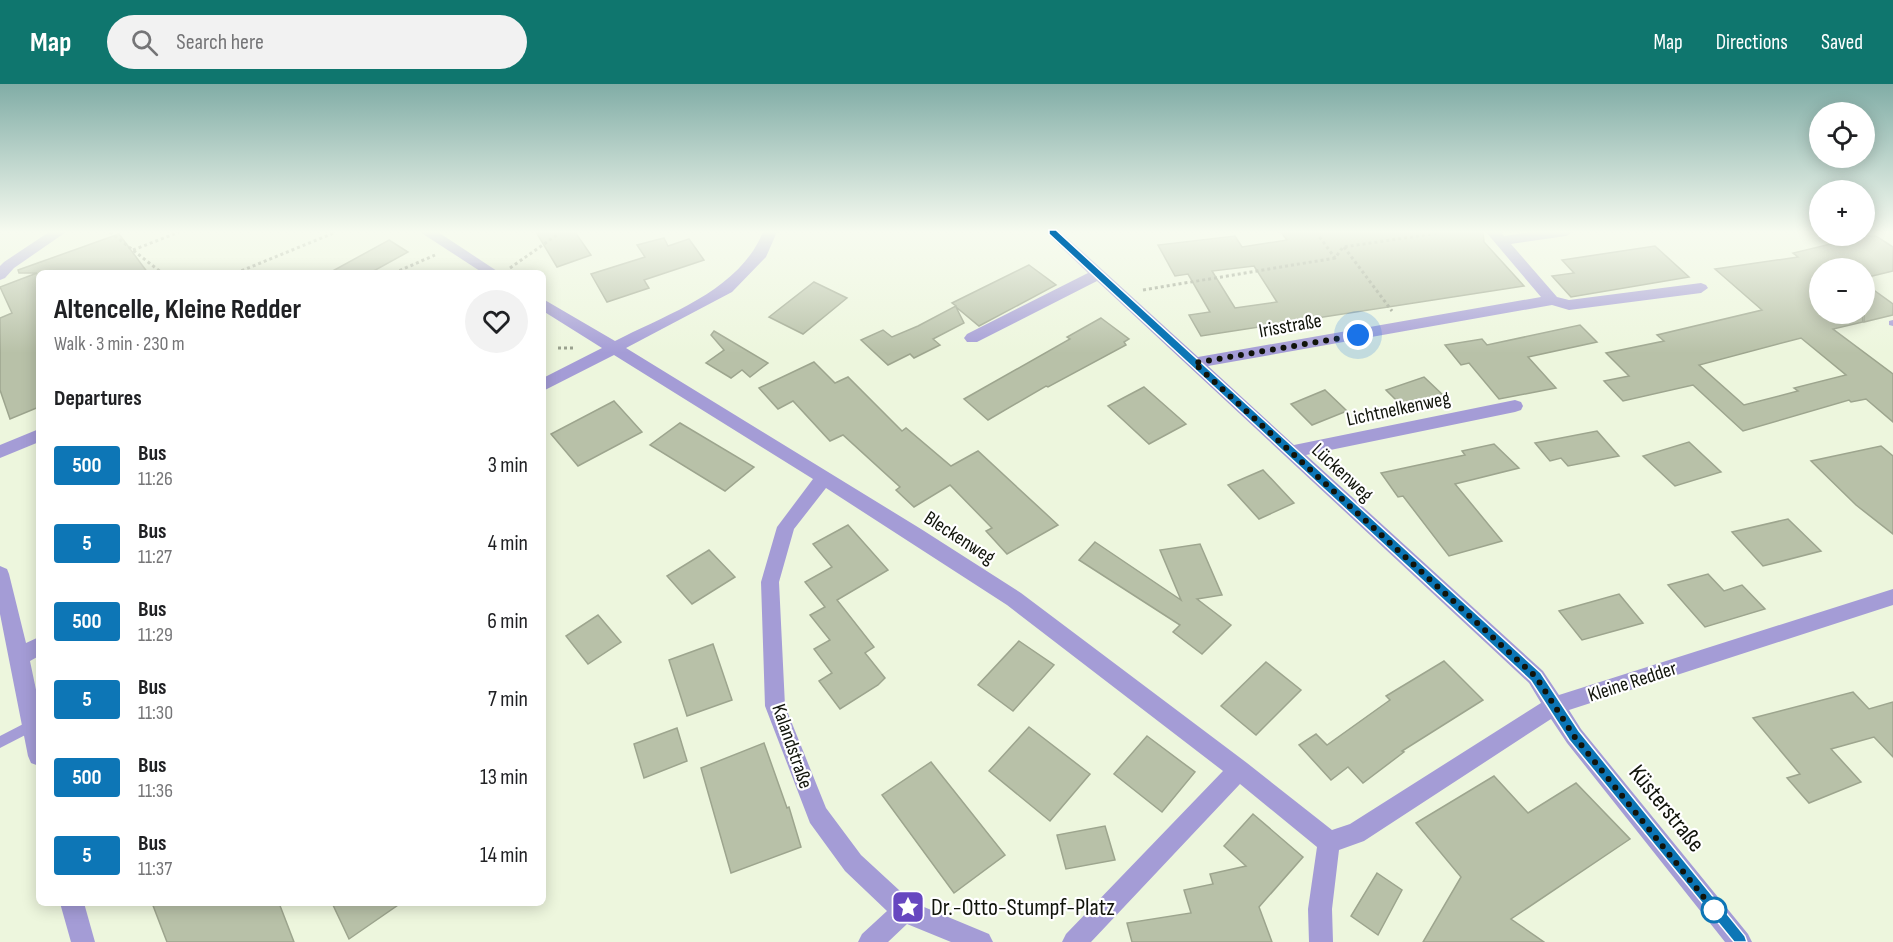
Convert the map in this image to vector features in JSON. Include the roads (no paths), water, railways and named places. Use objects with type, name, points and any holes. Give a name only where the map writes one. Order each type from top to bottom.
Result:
[{"type":"street","points":[[546,383],[727,289],[743,272]]},
{"type":"street","name":"Lückenweg","points":[[1094,272],[1536,677],[1555,705]]},
{"type":"street","points":[[1528,272],[1552,300]]},
{"type":"street","points":[[972,338],[1097,275]]},
{"type":"street","name":"Irisstraße","points":[[1194,363],[1552,300],[1569,305],[1701,288]]},
{"type":"street","name":"Bleckenweg","points":[[546,306],[915,534],[1014,599],[1239,770],[1329,842]]},
{"type":"street","name":"Lichtnelkenweg","points":[[1290,452],[1515,406]]},
{"type":"street","points":[[0,452],[36,436]]},
{"type":"street","name":"Kalandstraße","points":[[824,478],[786,527],[770,582],[775,706],[818,815],[853,863],[904,911],[981,942]]},
{"type":"street","points":[[0,574],[8,640],[19,657],[36,745]]},
{"type":"street","name":"Kleine Redder","points":[[1329,842],[1356,833],[1555,705],[1893,597]]},
{"type":"street","points":[[19,657],[36,648]]},
{"type":"street","name":"Küsterstraße","points":[[1555,705],[1574,736],[1740,942]]},
{"type":"street","points":[[1074,942],[1239,770]]},
{"type":"street","points":[[1321,942],[1320,909],[1329,842]]},
{"type":"street","points":[[73,906],[82,942]]},
{"type":"street","points":[[870,942],[904,911]]},
{"type":"lane","points":[[0,742],[31,726]]},
{"type":"place","name":"Dr.-Otto-Stumpf-Platz","points":[[908,907]]}]
